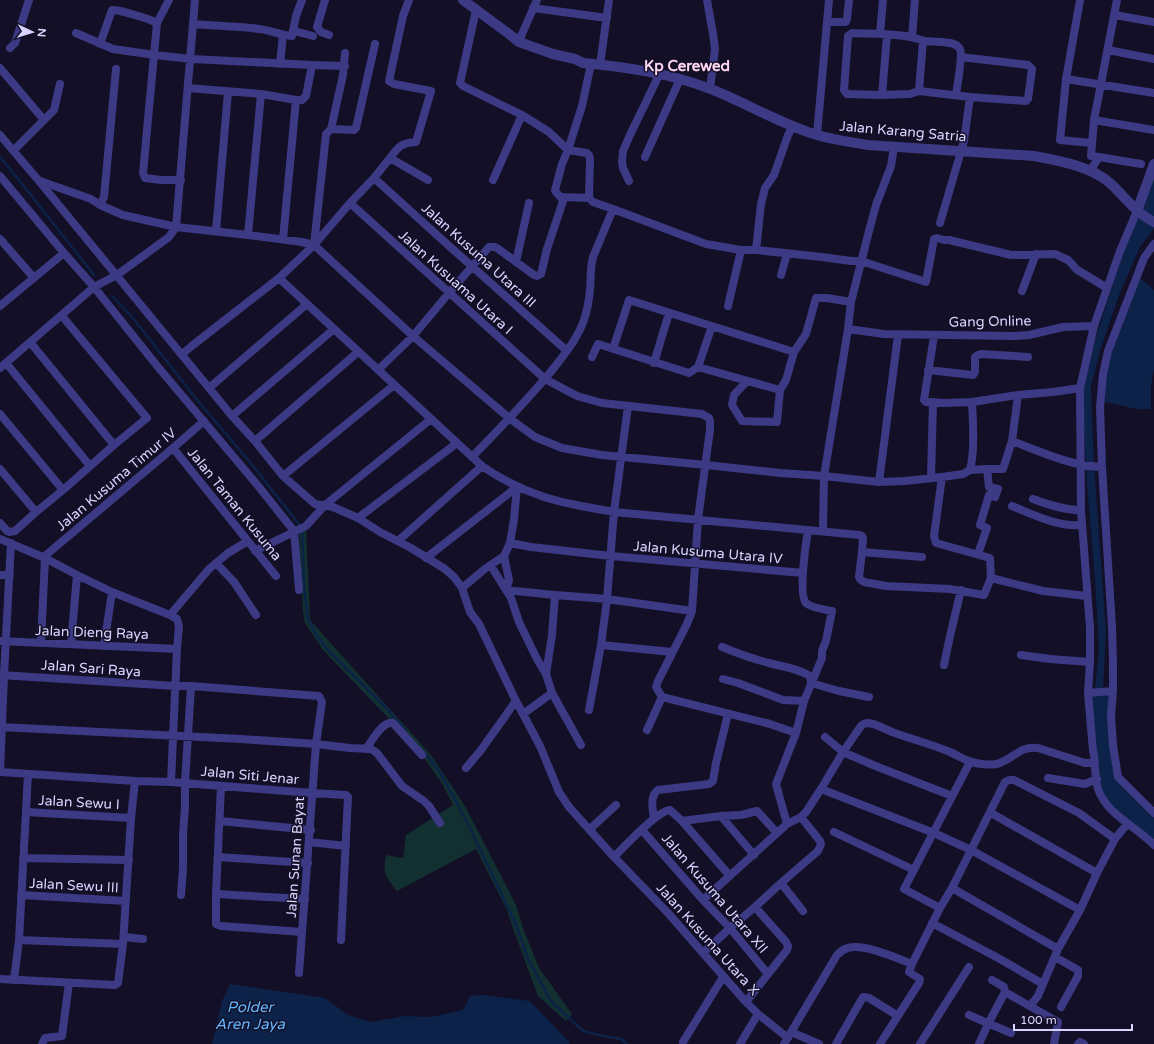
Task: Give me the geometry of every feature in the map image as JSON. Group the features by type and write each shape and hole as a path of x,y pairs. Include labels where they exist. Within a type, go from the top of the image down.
{"street":[{"path":"10,48 15,43 29,0"},
{"path":"169,0 157,23 143,172 145,178 180,180"},
{"path":"90,466 3,366 94,287 117,275 169,236 176,227 195,0"},
{"path":"193,24 258,28 292,36 296,16 302,0"},
{"path":"325,0 317,27 318,30 329,35"},
{"path":"182,354 280,278 314,245 350,203 374,178 398,147 406,143 416,142 431,91 394,84 388,81 403,16 409,0"},
{"name":"Jalan Karang Satria","path":"463,0 519,42 583,63 660,74 710,89 793,126 817,135 845,142 894,147 1034,156 1065,163 1090,171 1109,182 1137,211 1154,222"},
{"path":"519,42 537,0"},
{"path":"609,0 607,18 596,64 562,164 555,190 556,194 561,197 589,198 593,202 706,244 741,250 756,250 822,257 850,262 861,261 926,282 934,239 936,238 1011,255 1055,254 1063,257 1076,269 1107,288"},
{"path":"707,0 714,34 715,49 710,89"},
{"path":"817,135 829,0"},
{"path":"827,22 846,22 849,0"},
{"path":"882,95 884,34 883,0"},
{"path":"912,37 915,0"},
{"path":"1080,0 1066,79 1060,140 1092,143"},
{"path":"1118,0 1100,84 1094,120 1091,156 1141,164"},
{"path":"533,8 607,18"},
{"path":"100,44 112,10 119,10 146,17 157,23"},
{"path":"476,10 460,83 463,86 522,114 549,132 568,150 587,153 589,155 589,198"},
{"path":"1115,15 1154,22"},
{"path":"294,31 313,36"},
{"path":"76,33 113,49 191,59 345,66"},
{"path":"956,95 961,57 961,50 957,45 951,43 923,41 912,37 884,34 852,33 848,36 844,90 847,94 910,94 919,91 970,97 1026,101 1028,97 1032,69 1028,65 961,57"},
{"path":"280,64 283,35"},
{"path":"919,91 923,41"},
{"path":"331,129 354,130 356,128 375,44"},
{"path":"1108,50 1154,59"},
{"path":"314,245 325,137 331,129 345,66 345,53"},
{"path":"188,88 261,94 302,100 306,96 312,65"},
{"path":"0,68 44,120"},
{"path":"100,205 104,198 116,69"},
{"path":"629,181 622,168 624,151 630,135 660,74"},
{"path":"1066,79 1154,93"},
{"path":"645,157 680,80"},
{"path":"14,150 54,110 60,84"},
{"path":"216,231 228,92"},
{"path":"248,235 261,94"},
{"path":"940,223 964,141 970,97"},
{"path":"283,239 296,100"},
{"path":"493,180 522,114"},
{"path":"1094,120 1154,130"},
{"path":"756,250 761,204 766,188 774,175 788,135 793,126"},
{"path":"0,135 283,476 315,504 337,508 358,518 445,569 454,577 462,588 486,568 504,556 510,543 517,487"},
{"path":"823,532 824,476 851,302 876,205 891,166 894,147"},
{"path":"1090,171 1099,157"},
{"path":"390,158 428,180"},
{"path":"1153,173 1120,251 1094,326 1080,388 1080,510 1090,628 1088,692 1098,788 1110,809 1154,845"},
{"path":"0,176 259,487 300,529 299,590"},
{"name":"Jalan Kusuma Utara III","path":"374,178 567,351"},
{"path":"39,181 91,199 100,205 123,215 176,227 283,239 314,245 413,336 509,418 535,437 562,448 602,455 879,482 942,477 963,474 970,470 1003,469 1012,441 1018,395"},
{"path":"378,370 413,336 489,247 492,246 497,248 534,275 537,276 541,274 548,244 563,201 561,197"},
{"name":"Jalan Kusuama Utara I","path":"350,203 545,379 577,396 602,402 702,414 709,418 710,430 706,465"},
{"path":"516,262 529,203"},
{"path":"472,457 545,379 577,336 584,320 590,292 591,263 613,209"},
{"path":"0,239 34,278"},
{"path":"1154,244 1144,258 1108,351 1103,374 1100,407 1099,467 1112,627 1113,691 1111,716 1113,745 1118,777 1154,813"},
{"path":"728,306 741,250"},
{"path":"1,301 34,278 64,253"},
{"path":"781,275 787,254"},
{"path":"1022,291 1036,254"},
{"path":"280,278 482,466 496,476 537,496 555,501 614,512 862,536 859,577 864,582 886,586 961,590 984,595 991,578 990,558 936,542 935,539 942,477"},
{"path":"747,381 734,395 732,405 742,421 777,422 780,390 786,380 794,352 806,334 816,298 828,298 851,302"},
{"path":"613,350 629,300 794,352"},
{"path":"209,388 307,304"},
{"path":"654,363 669,313"},
{"path":"0,523 7,531 15,531 147,418 62,316"},
{"path":"592,356 598,344 689,373 698,367 712,326"},
{"name":"Gang Online","path":"848,329 898,335 1014,336 1039,333 1063,327 1094,326"},
{"path":"232,416 334,329"},
{"path":"879,482 898,335"},
{"path":"934,336 924,400 926,402 972,402 1080,388"},
{"path":"30,342 114,445"},
{"path":"255,441 358,352"},
{"path":"928,370 973,374 975,357 981,354 1028,357"},
{"path":"698,367 780,390"},
{"path":"283,476 394,385"},
{"path":"931,478 933,402"},
{"path":"970,470 973,433 972,402"},
{"path":"589,710 601,645 607,599 614,512 628,406"},
{"path":"0,414 63,490"},
{"path":"255,551 300,529 325,505 431,419"},
{"name":"Jalan Kusuma Timur IV","path":"45,558 46,555 204,420"},
{"path":"1012,441 1065,461 1080,465 1099,467"},
{"path":"358,518 457,443"},
{"name":"Jalan Taman Kusuma","path":"173,448 276,576"},
{"path":"706,465 698,519 692,611 656,687 662,697 770,724 796,733"},
{"path":"398,541 482,466"},
{"path":"0,469 36,512"},
{"path":"978,554 987,528 980,525 989,495 995,497 998,489 989,487 987,469"},
{"path":"426,558 517,487"},
{"path":"1033,499 1058,508 1080,510"},
{"path":"1012,506 1053,522 1081,525"},
{"path":"787,824 776,784 796,733 804,701 822,658 822,652 826,641 832,611 809,605 805,603 803,598 803,573 808,530"},
{"path":"0,539 45,558 112,592 177,619 176,686 172,736 171,782"},
{"path":"170,615 209,569 228,553 248,541"},
{"path":"0,772 4,607 10,575 11,543"},
{"name":"Jalan Kusuma Utara IV","path":"510,543 531,547 610,556 803,573"},
{"path":"862,552 922,557"},
{"path":"504,556 509,580 506,590"},
{"path":"41,643 45,558"},
{"path":"216,563 234,582 256,615"},
{"path":"491,566 511,598 519,622 546,674 552,693 581,746"},
{"path":"0,574 10,575"},
{"path":"71,644 77,575"},
{"path":"991,578 1043,591 1087,596"},
{"name":"Jalan Kusuma Utara X","path":"462,588 470,612 479,624 516,701 540,746 559,792 569,807 614,857 668,913 723,977 758,1014 740,1044"},
{"path":"506,590 607,599 692,611"},
{"path":"944,665 961,590"},
{"path":"104,646 112,592"},
{"path":"546,674 552,635 554,595"},
{"name":"Jalan Dieng Raya","path":"3,642 177,649"},
{"path":"601,645 672,652"},
{"path":"722,647 763,661 801,670 810,676 811,683"},
{"path":"1021,654 1050,659 1090,662"},
{"name":"Jalan Sari Raya","path":"2,675 191,686"},
{"path":"723,679 747,686 782,700 804,701"},
{"path":"811,683 839,691 870,697"},
{"path":"181,895 185,783 191,686"},
{"name":"Jalan Sunan Bayat","path":"191,686 319,696 322,702 316,744 312,793 300,973"},
{"path":"1088,692 1113,691"},
{"path":"523,714 552,693"},
{"path":"647,730 662,697"},
{"path":"466,768 481,750 516,701"},
{"path":"654,819 652,797 658,790 709,784 713,781 728,714"},
{"path":"366,749 383,726 389,722 393,723 422,755"},
{"path":"702,900 787,824 801,817 806,812 822,789 843,752 863,724 871,723 892,732 952,752 970,762 995,765 1030,747 1038,748 1085,763 1095,763"},
{"path":"1,727 241,739 371,749 377,753 402,786 429,806 440,823"},
{"path":"825,737 843,752 952,796"},
{"path":"940,908 904,889 970,762"},
{"name":"Jalan Siti Jenar","path":"0,772 345,794 348,796 346,846"},
{"path":"14,980 19,940 28,774"},
{"path":"1048,778 1085,784 1097,780"},
{"path":"880,1044 920,979 909,972 912,964 932,923 991,813 1005,782 1014,780 1079,813 1115,839"},
{"path":"0,979 117,984 124,941 131,818 135,781"},
{"path":"221,786 216,924 221,926 302,932"},
{"path":"822,789 934,833 971,850 1080,910"},
{"path":"590,829 616,805"},
{"path":"614,857 654,819 665,811 670,810 682,821 730,876"},
{"path":"682,821 741,815 757,811 777,833"},
{"name":"Jalan Sewu I","path":"26,812 131,818"},
{"path":"991,813 1097,873"},
{"path":"721,816 754,855"},
{"path":"703,953 818,851 820,848 820,841 801,817"},
{"path":"220,821 310,830"},
{"path":"1030,1006 1038,996 1057,953 1115,839 1127,824"},
{"name":"Jalan Kusuma Utara XII","path":"642,830 702,900 730,928 768,974"},
{"path":"834,832 914,870"},
{"path":"309,842 346,846 341,940"},
{"path":"218,857 308,863"},
{"path":"23,858 129,860"},
{"path":"781,883 803,911"},
{"path":"952,888 1057,953 1078,970 1078,976 1061,1007"},
{"path":"216,894 305,899"},
{"name":"Jalan Sewu III","path":"21,896 126,901"},
{"path":"746,1002 787,950 788,946 755,907"},
{"path":"932,923 1000,959 1043,984"},
{"path":"19,940 124,941 142,939"},
{"path":"787,1038 837,955 843,950 857,946 890,955 912,964"},
{"path":"920,1044 969,967"},
{"path":"683,1042 723,977"},
{"path":"992,980 1004,988 1005,992 1058,1022 1054,1044"},
{"path":"42,1044 45,1038 62,1035 68,982"},
{"path":"979,1044 1005,992"},
{"path":"836,1044 863,998 869,998 898,1016"},
{"path":"758,1014 787,1038 819,1044"},
{"path":"969,1015 988,1024 1011,1032"},
{"path":"1078,1044 1080,1042 1084,1044"}],"green space":[{"path":"306,526 310,620 431,755 465,806 516,905 523,928 539,968 572,1014 566,1021 538,996 507,910 476,849 397,891 388,878 384,866 386,855 403,858 406,835 453,805 443,785 422,755 323,650 305,623 303,612 299,530"}],"water":[{"path":"1154,164 1154,229 1140,247 1119,295 1099,354 1091,387 1094,466 1106,630 1103,689 1095,689 1099,649 1087,484 1083,386 1093,347 1122,255"},
{"path":"1137,275 1154,290 1154,368 1151,387 1151,409 1136,409 1102,401 1103,374"},
{"path":"1113,691 1118,777 1154,813 1154,845 1102,796 1088,693"},
{"name":"Polder Aren Jaya","path":"230,984 325,998 348,1015 371,1022 405,1016 431,1017 463,1010 470,996 483,995 530,1001 570,1043 212,1044 222,1001"}],"waterway":[{"path":"0,157 94,275"},
{"path":"112,296 133,318 197,400 249,461 302,528 304,589 308,619 325,647 389,711 406,731"},
{"path":"425,753 441,774 468,824 515,922 528,959 551,1001 583,1031 621,1039 627,1044"}],"district":[{"name":"Kp Cerewed","path":"687,66"}]}
